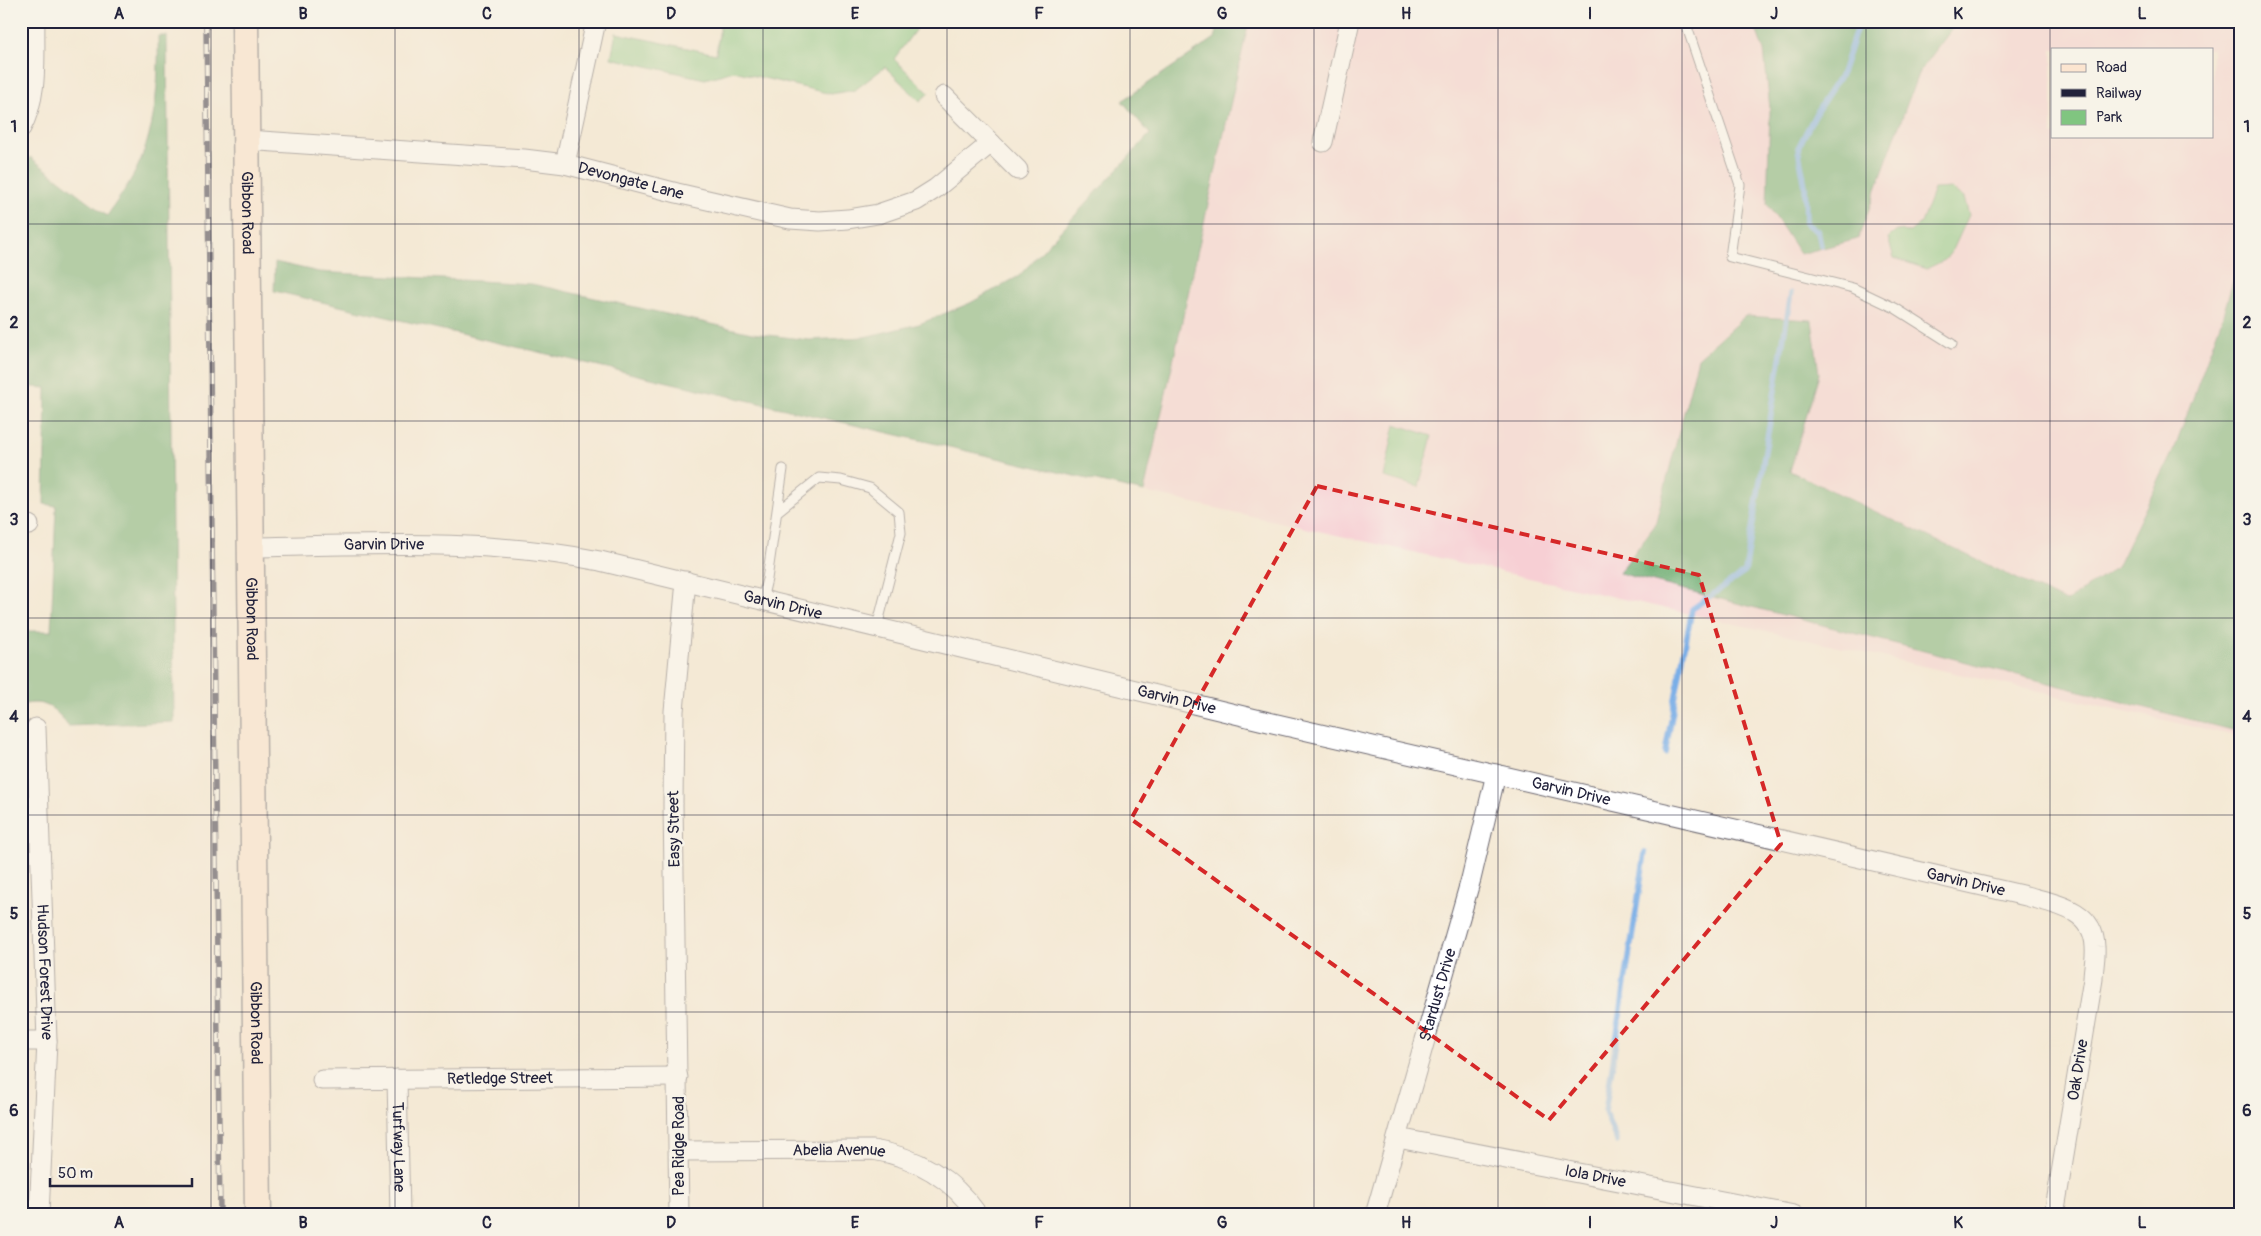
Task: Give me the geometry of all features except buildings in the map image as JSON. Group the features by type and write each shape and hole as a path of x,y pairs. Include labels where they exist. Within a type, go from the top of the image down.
{"main road":[{"name":"Gibbon Road","path":"245,21 258,1215"}],"street":[{"path":"21,128 30,112 34,88 35,21"},
{"path":"565,164 596,21"},
{"path":"1323,142 1350,21"},
{"path":"944,96 1018,170"},
{"name":"Devongate Lane","path":"246,140 524,159 565,164 676,193 790,219 839,220 878,214 916,201 935,189 991,143"},
{"name":"Garvin Drive","path":"250,547 442,544 506,546 600,561 1260,720 2026,896 2068,907 2080,915 2089,926"},
{"name":"Easy Street","path":"678,1077 673,804 674,711 686,582"},
{"name":"Hudson Forest Drive","path":"36,728 47,1041 39,1215"},
{"name":"Stardust Drive","path":"1375,1215 1470,879 1496,774"},
{"name":"Oak Drive","path":"2054,1215 2093,979 2095,947 2089,926"},
{"path":"21,1041 47,1041"},
{"name":"Retledge Street","path":"322,1080 678,1077"},
{"name":"Pea Ridge Road","path":"678,1077 679,1215"},
{"name":"Turfway Lane","path":"397,1079 400,1215"},
{"name":"Iola Drive","path":"1398,1138 1794,1215"},
{"name":"Abelia Avenue","path":"679,1151 873,1150 889,1153 905,1157 934,1171 960,1192 978,1215"}],"lane":[{"path":"1681,21 1687,27 1740,185 1730,258 1853,288 1895,308 1952,344"},
{"path":"762,600 778,511 783,469"},
{"path":"778,511 818,478 842,480 870,488 899,512 902,533 877,627"}],"highlighted area":[{"path":"1317,486 1699,575 1781,844 1549,1120 1131,819"}],"shaded area":[{"path":"1249,21 2240,21 2240,737 1144,492"}],"green space":[{"path":"721,21 922,21 894,59 929,93 920,101 885,67 855,90 831,94 734,71 705,79 611,58 616,33 716,54"},
{"path":"1219,21 1249,21 1144,492 274,291 275,262 319,272 532,284 752,333 809,340 864,337 919,324 970,303 1019,276 1150,134 1122,101 1215,38"},
{"path":"1753,21 1958,21 1918,74 1858,239 1800,254 1767,204 1770,109 1764,51"},
{"path":"158,36 167,36 174,722 68,726 59,714 49,706 37,703 21,705 21,631 51,631 56,506 44,504 46,388 21,386 21,166 30,157 107,216 134,174 152,124 157,89"},
{"path":"1951,188 1964,198 1969,215 1954,248 1945,260 1926,269 1894,258 1888,238 1897,231 1910,232 1921,223 1934,189"},
{"path":"2240,258 2240,732 1619,573 1655,525 1698,358 1745,316 1812,320 1819,374 1790,471 2066,602 2117,567 2176,445 2222,318"},
{"path":"1395,424 1432,436 1419,487 1384,477"}],"waterway":[{"path":"1821,246 1818,231 1806,224 1805,186 1798,148 1817,111 1842,73 1859,21"},
{"path":"1665,753 1692,609 1745,572 1791,293"},
{"path":"1617,1142 1605,1112 1645,853"}],"railway":[{"path":"206,21 220,1215"}]}
